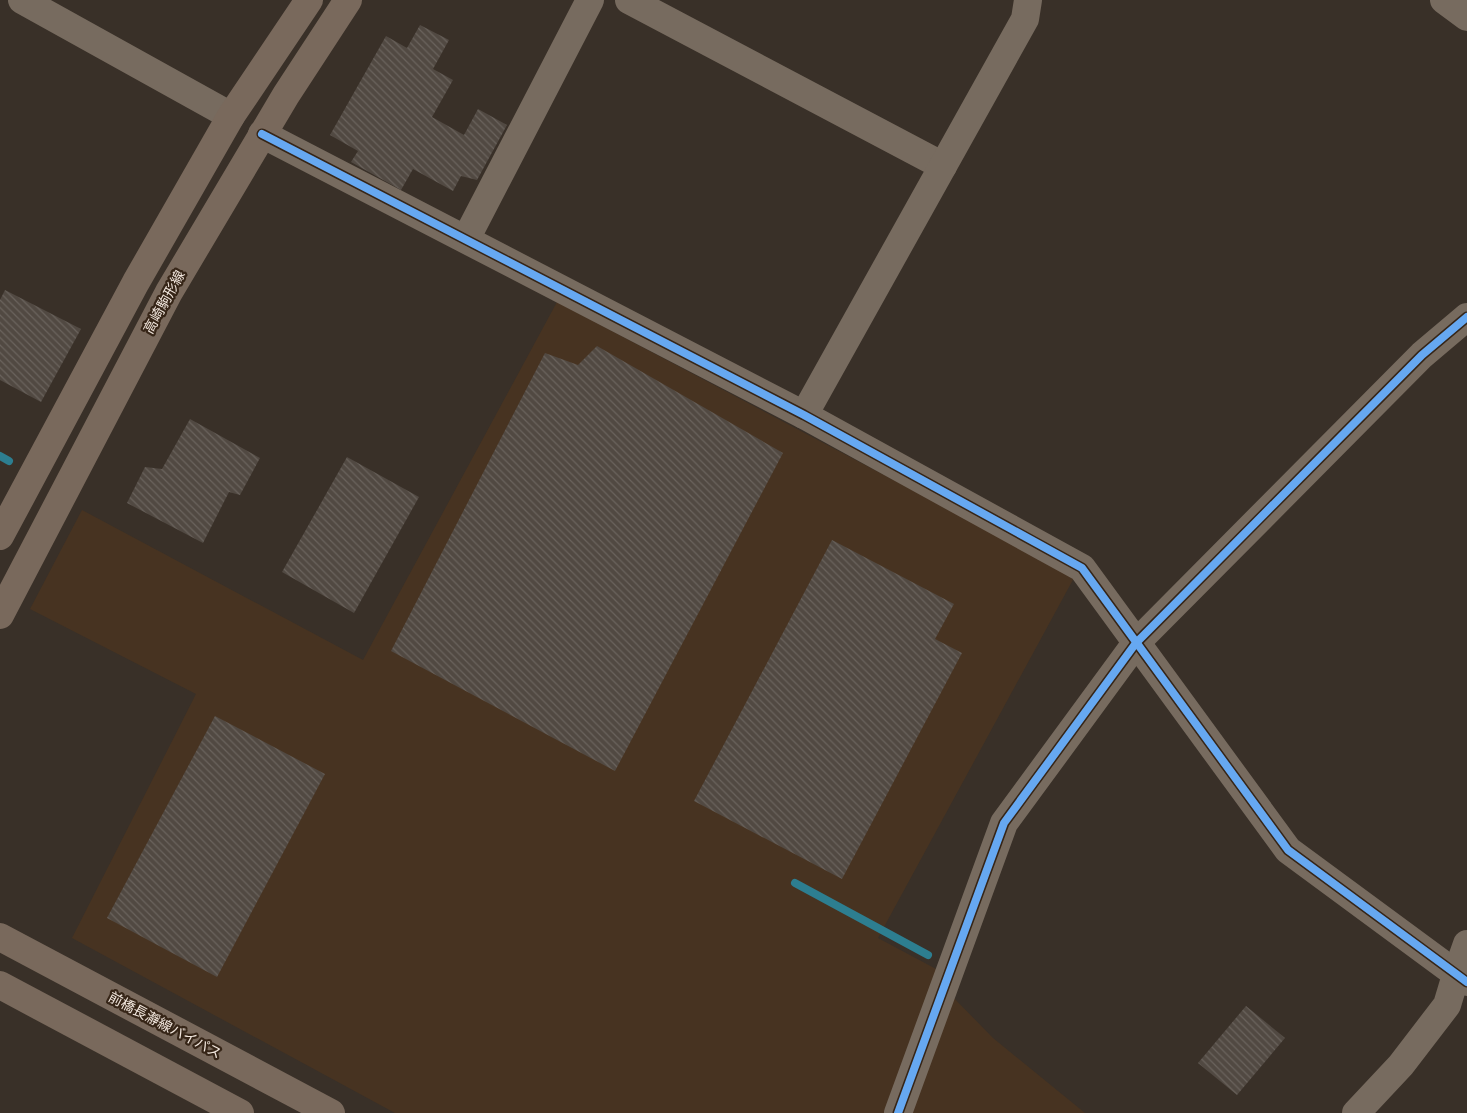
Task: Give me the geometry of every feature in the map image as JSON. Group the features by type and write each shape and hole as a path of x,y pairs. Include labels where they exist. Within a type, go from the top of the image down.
{"main road":[{"path":"0,536 136,282 231,116 309,0"},
{"name":"高崎駒形線","path":"0,615 168,292 286,95 348,0"},
{"name":"前橋長瀞線バイパス","path":"0,937 331,1113"},
{"path":"0,985 240,1113"}],"street":[{"path":"22,0 231,116"},
{"path":"466,239 590,0"},
{"path":"629,0 943,166"},
{"path":"804,415 1024,20 1028,0"},
{"path":"1444,0 1467,17"},
{"path":"262,134 804,415 1082,568 1288,850 1461,978"},
{"path":"898,1113 1004,823 1136,643 1422,355 1467,317"},
{"path":"1356,1113 1401,1065 1447,1005 1461,978 1467,944"}],"shaded area":[{"path":"557,302 1075,576 878,938 938,970 884,1113 395,1113 72,938 196,694 30,609 82,510 363,660"},
{"path":"949,993 993,1038 1085,1113 907,1113"}],"building":[{"path":"420,25 449,40 433,69 453,80 432,117 464,135 478,109 507,125 477,180 461,176 453,191 413,169 401,190 351,162 358,151 330,135 386,36 407,48"},
{"path":"5,290 81,329 41,402 0,380 0,300"},
{"path":"597,346 783,453 615,771 391,651 545,353 578,365"},
{"path":"190,419 260,458 240,495 229,492 203,543 127,503 145,467 162,469"},
{"path":"347,457 419,497 354,613 282,572"},
{"path":"832,540 954,604 935,639 962,653 842,879 694,801"},
{"path":"215,716 325,774 217,977 107,918"},
{"path":"1246,1006 1285,1038 1237,1095 1198,1063"}],"waterway":[{"path":"0,456 9,461"},
{"path":"795,883 928,955"}],"cycle path":[{"path":"262,134 804,415 1082,568 1288,850 1467,982"},
{"path":"898,1113 1004,823 1136,643 1422,355 1467,317"}]}
